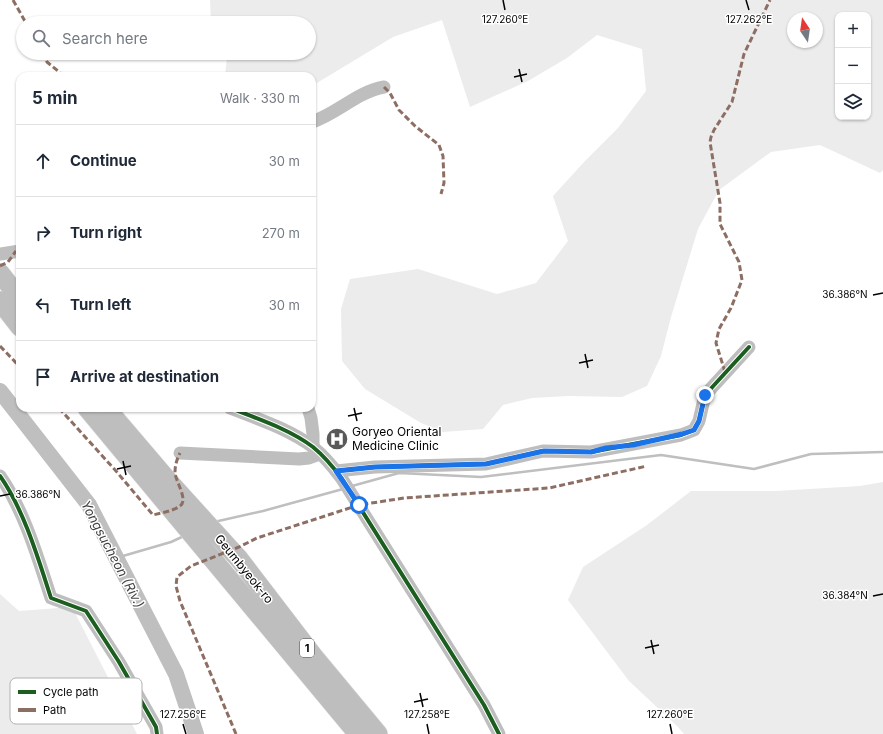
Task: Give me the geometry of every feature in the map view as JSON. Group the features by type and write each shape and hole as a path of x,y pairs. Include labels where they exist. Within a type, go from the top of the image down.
{"highway":[{"path":"0,273 16,294"},
{"path":"0,301 16,322"},
{"name":"Geumbyeok-ro","path":"91,412 162,486 238,559 314,657 378,734"},
{"name":"Geumbyeok-ro","path":"109,412 216,563 358,734"}],"street":[{"path":"316,121 322,119 361,94 373,89 384,87"},
{"path":"0,254 16,252"},
{"path":"339,475 375,467 486,464 544,451 591,452 682,434 694,430 699,421 705,395 749,347"},
{"path":"240,412 281,429 316,450 339,475 484,706 499,734"},
{"path":"180,454 299,459 309,458 316,450 309,412"},
{"path":"0,476 7,486 29,534 52,598 86,611 128,678"},
{"path":"142,702 156,727 157,734"}],"shaded area":[{"path":"210,0 883,0 883,170 880,173 820,145 771,152 719,190 698,229 671,317 661,356 647,386 622,397 568,396 532,398 503,405 483,429 443,432 421,423 365,389 342,361 341,309 350,279 418,269 497,294 536,283 568,241 553,196 618,128 646,91 642,49 597,35 567,58 528,81 470,107 442,20 393,37 316,84 316,72 225,72 227,60 316,60 316,16 211,16"},
{"path":"883,482 883,734 684,734 629,681 568,600 583,567 647,525 691,491 776,491 860,486"},
{"path":"0,594 19,611 72,607 108,678 10,678 10,724 132,724 137,734 0,734"}],"waterway":[{"name":"Yongsucheon (Riv.)","path":"0,391 16,411"},
{"name":"Yongsucheon (Riv.)","path":"16,412 89,505 176,674 196,734"},
{"path":"352,486 399,473 481,477 661,455 754,469 811,454 883,452"},
{"path":"214,522 263,511 343,489"},
{"path":"116,558 171,542 184,536"}],"marked path":[{"path":"13,0 22,16"},
{"path":"725,372 716,343 719,329 731,308 742,280 739,262 720,224 720,203 710,142 714,130 732,102 744,54 770,0"},
{"path":"46,60 59,72"},
{"path":"384,87 390,93 399,110 415,126 439,145 443,156 444,183 441,194"},
{"path":"0,266 8,262 16,251"},
{"path":"0,346 16,363"},
{"path":"63,412 116,471 153,515 167,512 180,506 182,503 183,499 175,472 176,462 180,453"},
{"path":"236,734 180,601 176,586 177,577 191,566 239,547 257,538 359,505 404,498 549,488 647,466"}],"cycle path":[{"path":"336,471 375,467 486,464 543,451 591,452 681,435 694,430 699,421 705,395 749,347"},
{"path":"240,412 294,435 313,447 332,466 342,479 484,705 499,734"},
{"path":"0,476 9,489 23,519 51,598 86,611 128,678"},
{"path":"142,702 156,727 157,734"}],"place":[{"name":"Goryeo Oriental Medicine Clinic","path":"337,439"}],"route":[{"path":"359,505 336,471 375,467 486,464 544,451 591,452 606,448 633,445 694,430 699,421 705,395"}]}
